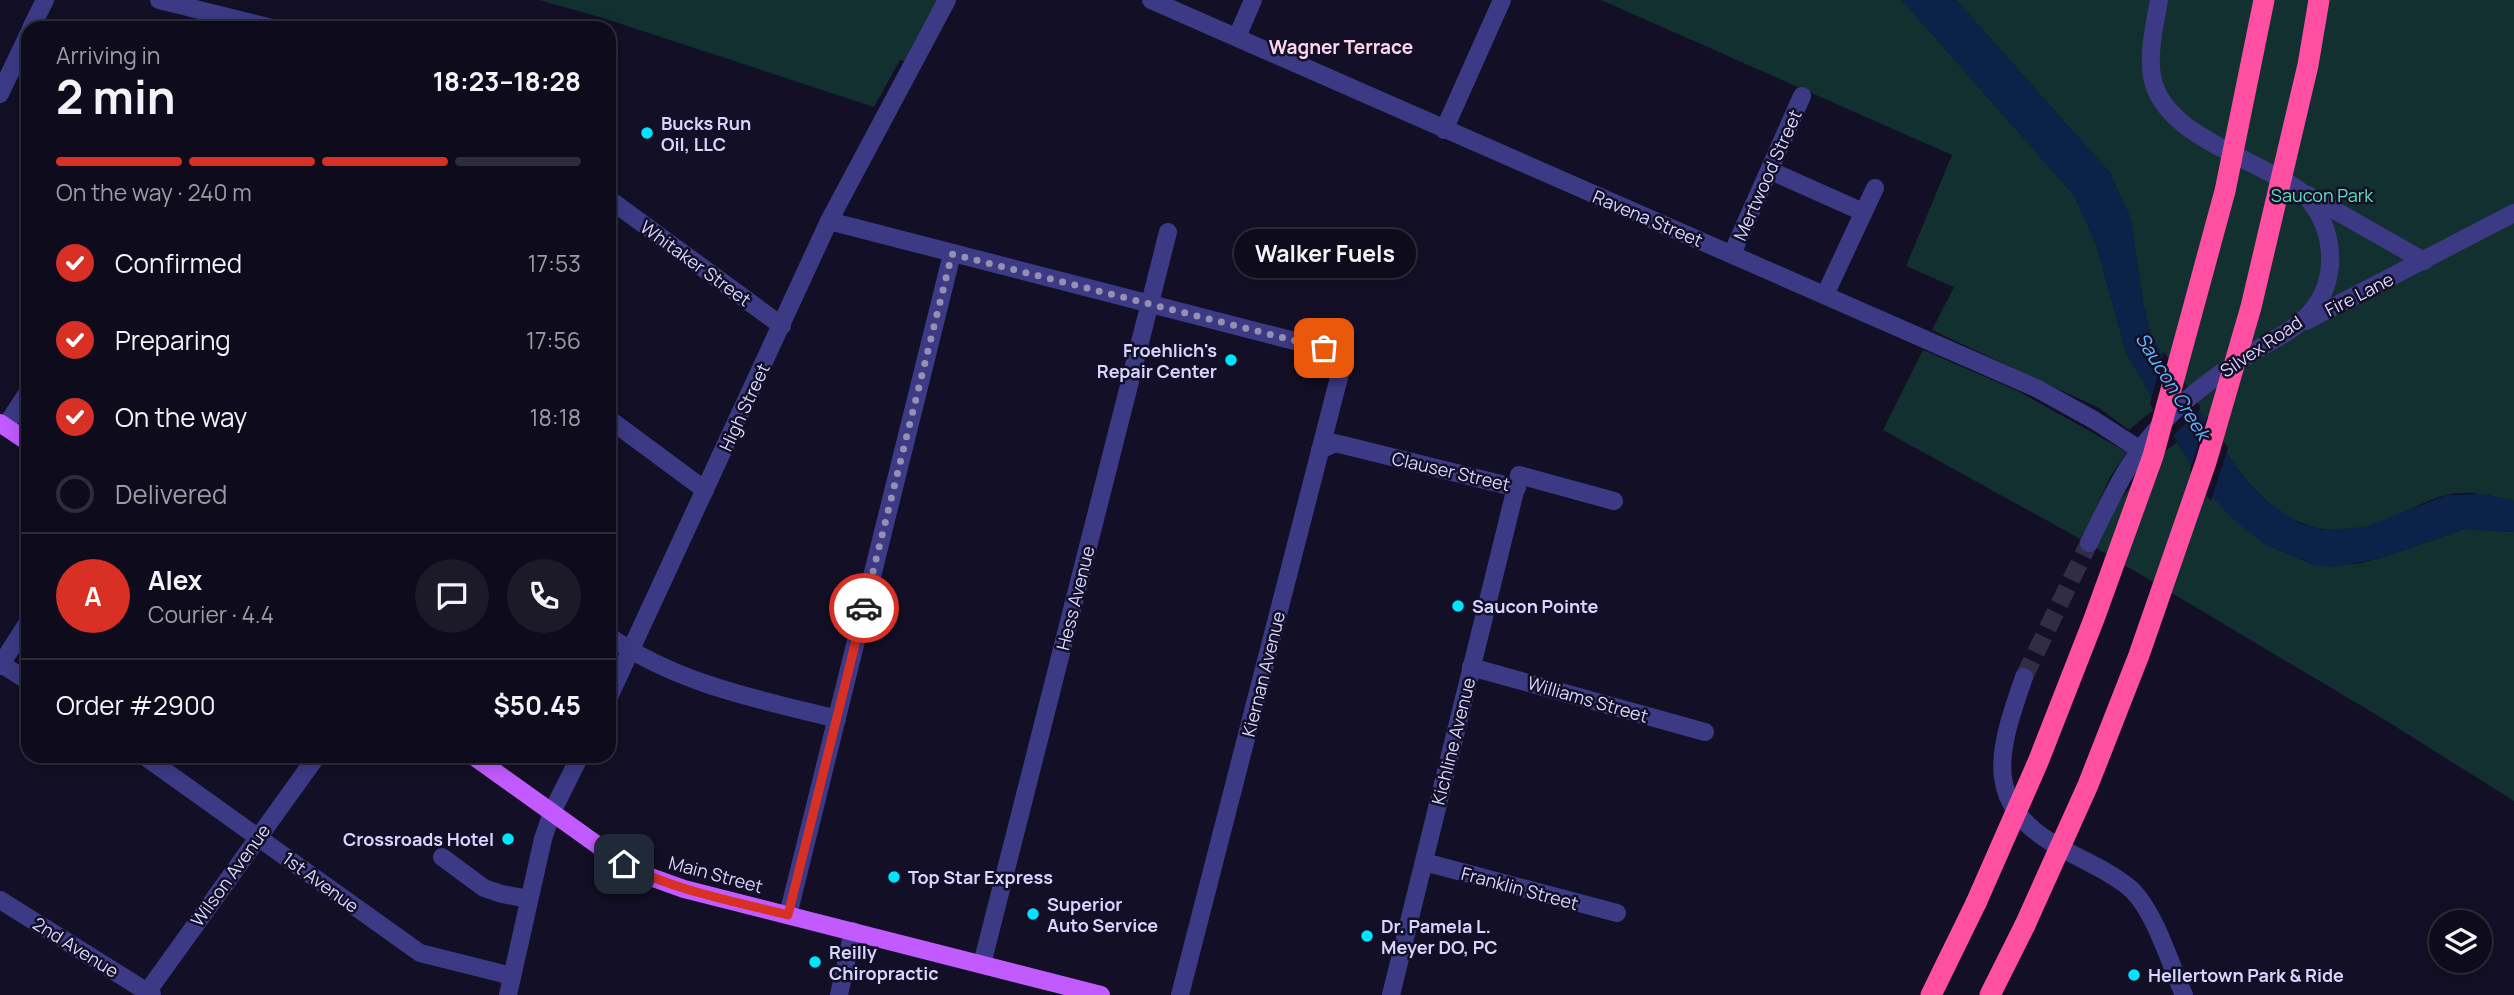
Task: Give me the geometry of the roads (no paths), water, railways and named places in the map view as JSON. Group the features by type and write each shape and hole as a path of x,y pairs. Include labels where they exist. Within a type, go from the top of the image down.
{"highway":[{"path":"1931,995 1976,903 2038,762 2094,620 2153,456 2225,191 2264,0"},
{"path":"1990,995 2025,925 2088,785 2129,681 2206,462 2251,307 2308,65 2319,0"}],"main road":[{"path":"3,425 21,437"},
{"name":"Main Street","path":"483,763 624,864 645,875 684,889 1101,995"}],"street":[{"path":"34,21 44,0"},
{"path":"159,0 212,21"},
{"name":"High Street","path":"616,682 828,221 947,0"},
{"name":"Ravena Street","path":"1151,0 2036,388 2139,449"},
{"path":"1237,37 1253,0"},
{"path":"1444,130 1502,0"},
{"name":"Silvex Road","path":"2139,449 2160,425 2200,388 2310,313 2328,275 2331,257 2328,235 2318,211 2298,189 2184,126 2165,107 2154,85 2151,67 2159,0"},
{"path":"0,94 21,50"},
{"name":"Mertwood Street","path":"1732,254 1802,96"},
{"path":"1771,171 1863,212"},
{"path":"1825,295 1875,188"},
{"name":"Fire Lane","path":"2298,189 2424,261"},
{"name":"Whitaker Street","path":"616,204 782,326"},
{"name":"Fire Lane","path":"2294,326 2514,213"},
{"path":"828,221 1149,303"},
{"name":"Hess Avenue","path":"982,964 1168,232"},
{"path":"788,915 952,254"},
{"name":"Kiernan Avenue","path":"1149,303 1345,354 1180,995"},
{"path":"3,425 21,401"},
{"path":"616,424 705,490"},
{"name":"Clauser Street","path":"1320,450 1335,443 1517,488 1519,475 1614,501"},
{"path":"2089,543 2114,489 2139,449"},
{"name":"Kichline Avenue","path":"1391,995 1517,488"},
{"path":"21,632 0,664 21,677"},
{"path":"616,641 631,651 704,685 838,719"},
{"name":"Williams Street","path":"1471,667 1705,732"},
{"path":"2024,677 2004,738 2001,761 2007,796 2012,807 2040,836 2134,892 2152,920 2184,995"},
{"name":"1st Avenue","path":"154,763 421,953 512,976"},
{"name":"Wilson Avenue","path":"148,994 312,763"},
{"path":"508,995 552,812 576,763"},
{"path":"442,857 484,888 529,900"},
{"name":"Franklin Street","path":"1424,862 1617,913"},
{"name":"2nd Avenue","path":"0,900 148,994"},
{"path":"839,995 853,931"}],"water":[{"name":"Saucon Creek","path":"1902,0 1956,0 2110,173 2131,220 2143,303 2151,336 2240,473 2265,500 2299,523 2323,530 2365,527 2447,495 2482,494 2514,501 2514,532 2464,529 2381,558 2335,567 2314,565 2263,543 2233,519 2204,488 2127,355 2096,244 2074,195"}],"tunnel":[{"path":"2024,677 2089,543"}],"place":[{"name":"Bucks Run Oil, LLC","path":"647,133"},
{"name":"Walker Fuels","path":"1324,348"},
{"name":"Froehlich's Repair Center","path":"1231,360"},
{"name":"Saucon Pointe","path":"1458,606"},
{"name":"Crossroads Hotel","path":"508,839"},
{"name":"Top Star Express","path":"894,877"},
{"name":"Superior Auto Service","path":"1033,914"},
{"name":"Dr. Pamela L. Meyer DO, PC","path":"1367,936"},
{"name":"Reilly Chiropractic","path":"815,962"},
{"name":"Hellertown Park & Ride","path":"2134,975"}],"district":[{"name":"Wagner Terrace","path":"1341,47"}],"park label":[{"name":"Saucon Park","path":"2322,195"}]}
